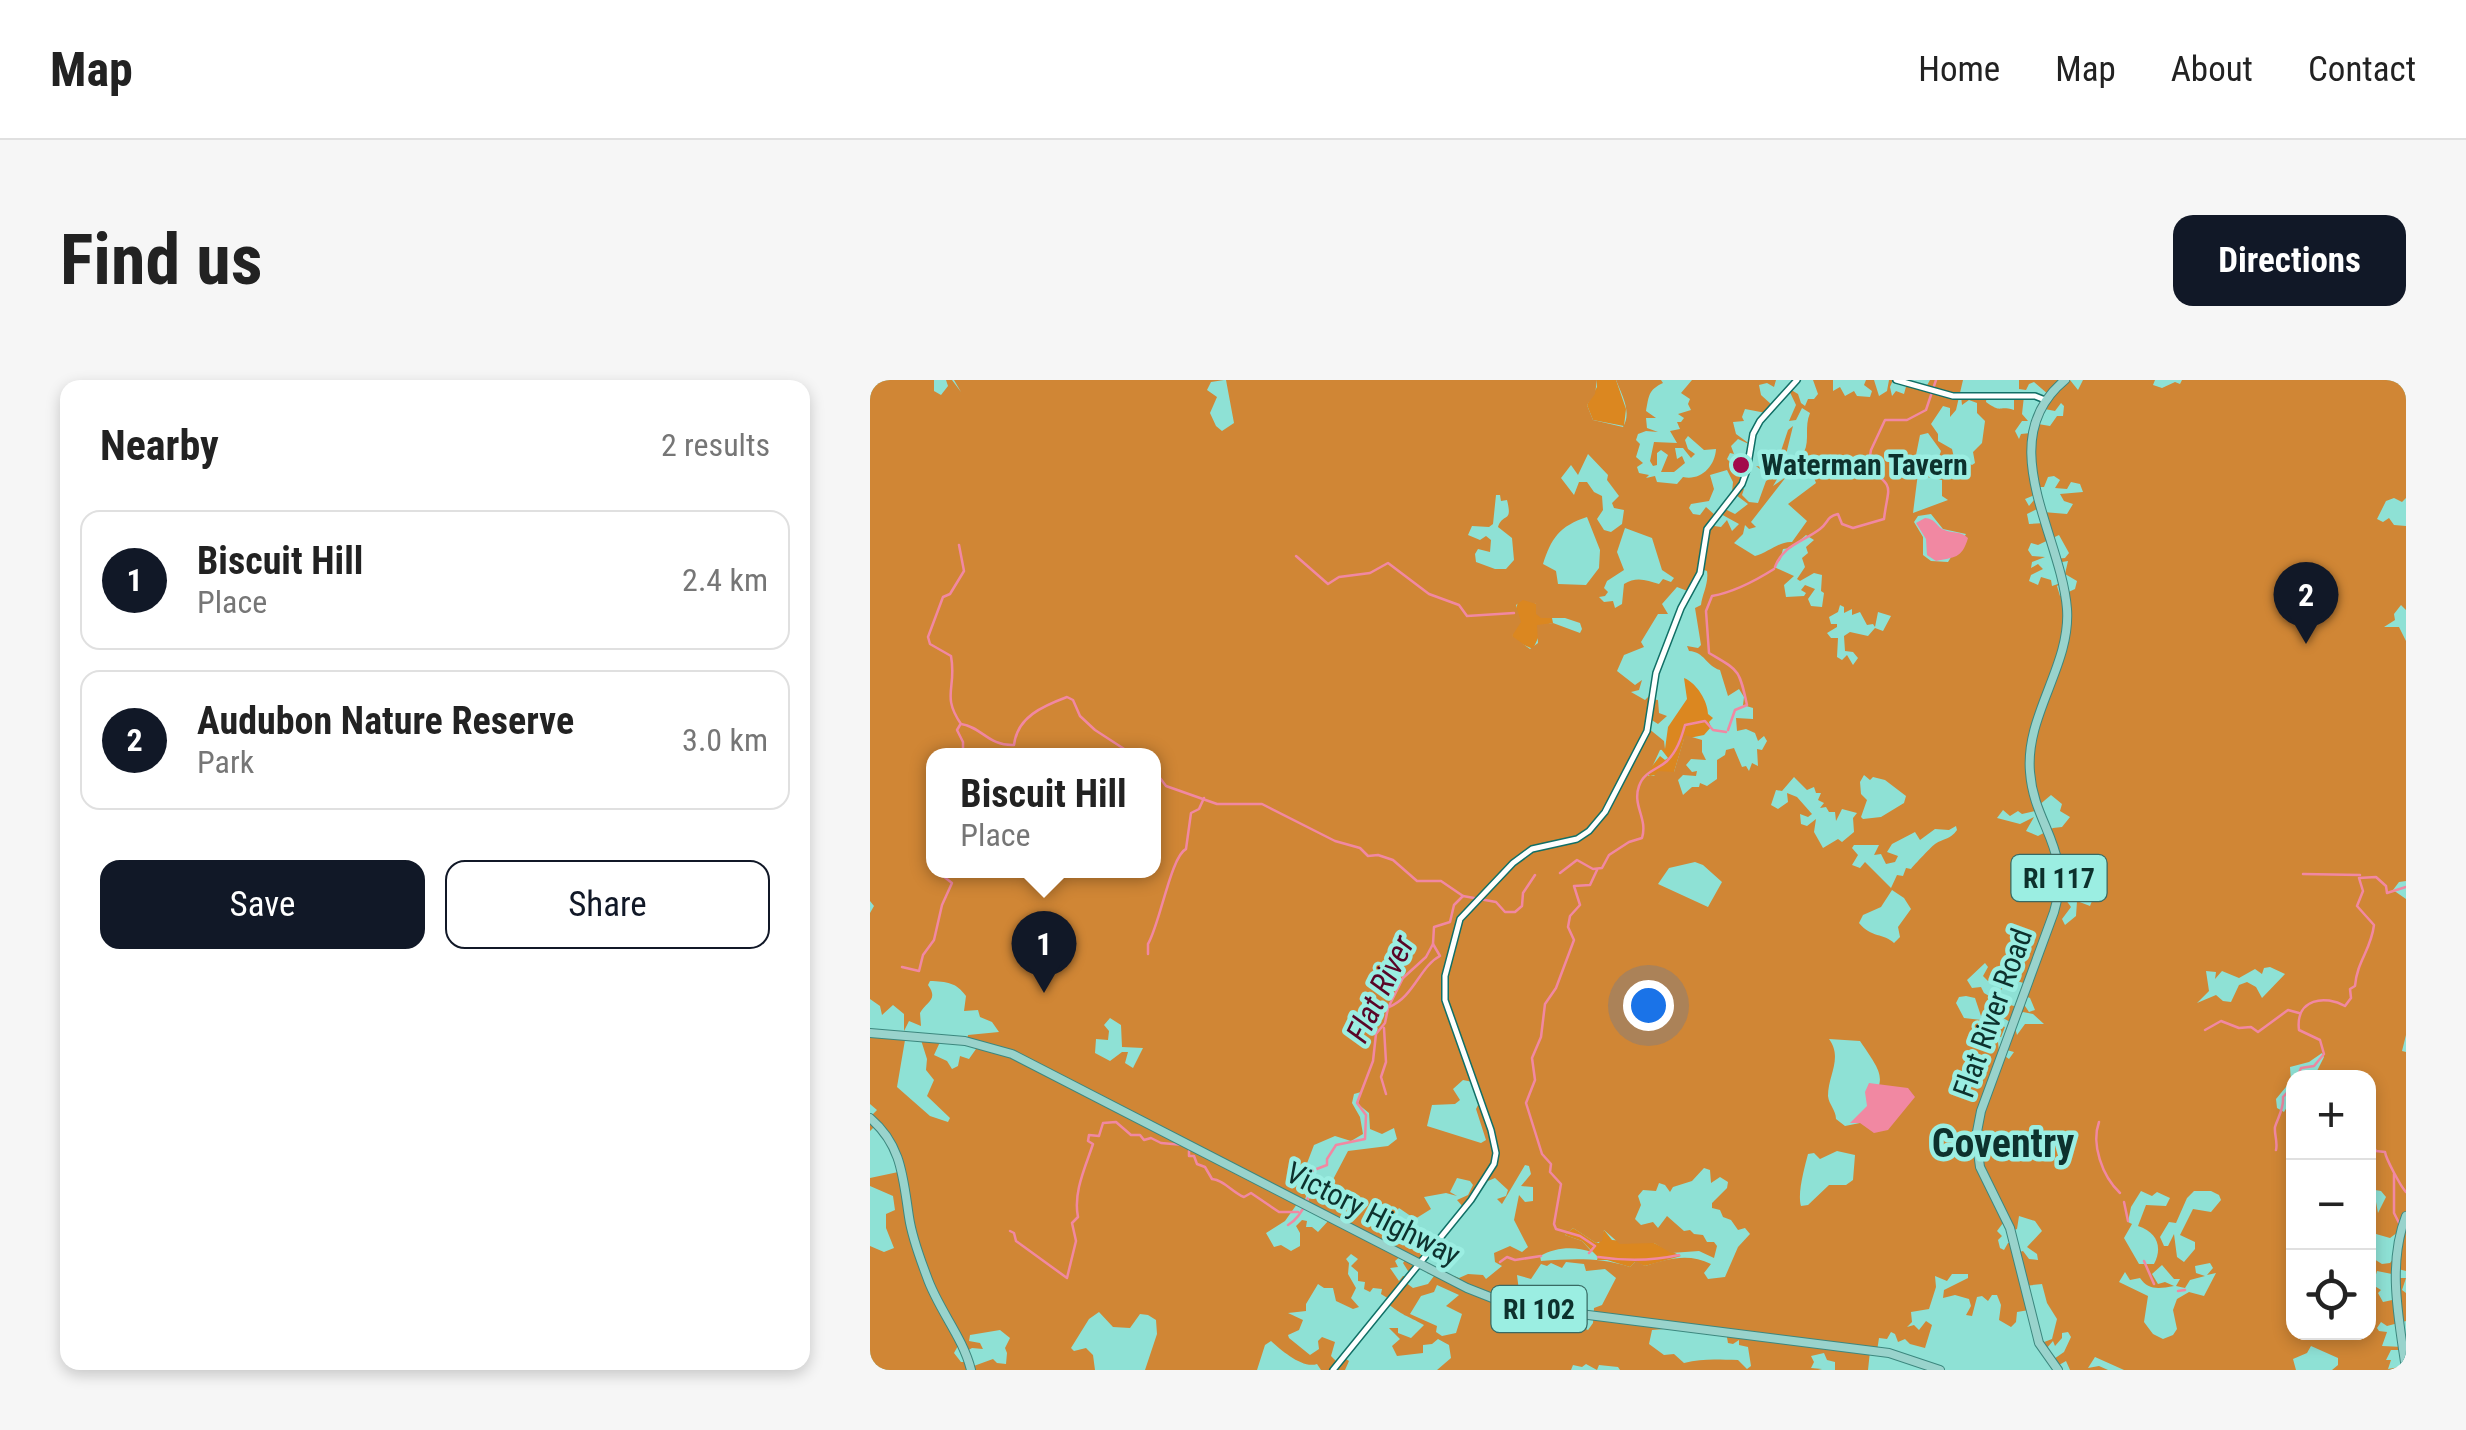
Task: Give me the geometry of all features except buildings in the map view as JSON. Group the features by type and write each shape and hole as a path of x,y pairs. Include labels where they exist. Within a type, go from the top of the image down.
{"main road":[{"name":"Flat River Road","path":"2058,1370 2036,1338 2010,1230 1984,1181 1976,1142 1982,1107 2054,912 2059,882 2056,846 2035,799 2029,767 2032,735 2066,621 2063,590 2030,461 2032,431 2046,400 2065,380"},
{"name":"Victory Highway","path":"870,1033 965,1040 1006,1052 1420,1264 1514,1305 1889,1353 1940,1370"},
{"path":"870,1118 896,1149 916,1247 931,1288 971,1370"},
{"path":"2406,1216 2396,1290 2406,1368"}],"street":[{"path":"1896,380 1952,396 2035,396 2046,400"},
{"path":"1333,1370 1477,1192 1495,1160 1490,1128 1446,1004 1445,976 1460,919 1510,865 1531,850 1579,838 1592,829 1607,808 1647,732 1655,676 1681,608 1700,573 1705,533 1745,477 1758,425 1792,382"}],"shaded area":[{"path":"870,380 934,380 934,391 941,395 948,386 946,380 952,380 961,392 954,380 1224,380 1211,382 1207,390 1217,397 1210,413 1222,431 1234,423 1226,380 1597,380 1595,394 1587,405 1593,420 1623,427 1626,409 1616,380 1661,380 1663,383 1650,394 1646,411 1656,418 1646,418 1647,428 1658,432 1638,434 1636,457 1643,463 1637,467 1639,473 1649,475 1646,478 1655,476 1657,482 1677,484 1683,477 1695,477 1706,471 1716,449 1704,450 1688,436 1688,449 1695,454 1691,458 1683,448 1675,448 1677,459 1682,456 1685,463 1674,472 1661,472 1668,455 1661,450 1657,453 1657,465 1650,461 1654,442 1677,443 1670,431 1680,429 1677,422 1684,418 1678,414 1691,410 1690,399 1681,393 1692,380 1776,380 1774,387 1767,383 1759,385 1761,395 1772,405 1766,413 1745,409 1744,421 1733,422 1736,434 1751,445 1738,439 1731,446 1734,454 1730,453 1727,459 1734,473 1744,479 1742,495 1749,502 1758,503 1766,481 1771,478 1756,466 1776,466 1788,430 1793,426 1782,471 1773,486 1786,477 1751,522 1756,527 1749,529 1745,525 1734,543 1755,556 1792,542 1807,521 1788,504 1816,483 1804,452 1810,413 1802,408 1796,420 1789,421 1796,405 1788,388 1798,394 1805,406 1808,399 1818,394 1813,380 1833,380 1833,391 1840,387 1845,396 1854,391 1857,396 1870,397 1872,391 1864,385 1866,380 1874,380 1879,396 1887,391 1889,380 1893,380 1892,396 1896,391 1904,394 1907,383 1925,389 1930,380 1963,380 1956,410 1950,417 1950,408 1943,406 1931,424 1938,441 1952,449 1956,466 1963,460 1975,463 1973,452 1982,443 1985,421 1977,413 1977,403 1969,400 1962,405 1961,396 1987,394 1986,402 1991,406 2014,410 2014,396 2024,396 2022,414 2028,421 2022,421 2015,431 2019,439 2038,424 2050,426 2057,416 2063,416 2061,403 2055,411 2045,409 2049,395 2034,382 2026,390 2019,389 2019,380 2070,380 2078,390 2083,380 2155,380 2153,385 2162,388 2182,380 2406,380 2406,498 2402,502 2394,498 2386,501 2377,519 2383,522 2389,518 2394,525 2406,526 2406,610 2401,605 2394,614 2395,620 2384,627 2399,627 2406,641 2406,881 2399,882 2393,890 2406,899 2406,1035 2402,1051 2406,1052 2406,1271 2398,1269 2397,1275 2377,1271 2376,1274 2376,1260 2390,1263 2394,1258 2398,1232 2390,1238 2376,1234 2376,1202 2378,1213 2386,1197 2376,1190 2376,1070 2318,1070 2322,1053 2286,1070 2286,1087 2276,1099 2277,1108 2284,1112 2286,1109 2286,1340 2376,1340 2376,1287 2381,1290 2378,1293 2383,1302 2397,1299 2397,1278 2406,1278 2402,1290 2406,1293 2406,1321 2387,1326 2381,1322 2377,1328 2387,1332 2382,1346 2403,1347 2391,1350 2386,1360 2391,1360 2388,1369 2405,1366 2406,1370 2332,1370 2338,1365 2338,1358 2311,1346 2307,1353 2293,1359 2296,1370 2124,1370 2095,1357 2088,1368 2099,1366 2108,1370 2070,1370 2066,1361 2059,1365 2051,1361 2064,1352 2071,1337 2068,1332 2062,1333 2055,1346 2053,1341 2046,1349 2039,1344 2052,1339 2057,1319 2042,1284 2024,1286 2029,1310 2017,1312 2011,1327 1999,1320 2001,1305 1997,1295 1988,1301 1977,1297 1972,1316 1966,1315 1971,1306 1969,1299 1955,1295 1943,1298 1944,1290 1968,1278 1968,1274 1952,1274 1947,1281 1935,1276 1929,1309 1911,1312 1912,1322 1907,1327 1914,1325 1919,1330 1926,1321 1932,1325 1925,1348 1905,1339 1898,1342 1891,1332 1887,1339 1879,1338 1877,1351 1870,1351 1868,1370 1835,1370 1835,1362 1827,1360 1824,1353 1811,1356 1811,1368 1822,1369 1818,1370 1620,1370 1599,1365 1597,1370 1586,1364 1573,1365 1571,1370 1437,1370 1451,1358 1449,1345 1438,1339 1423,1345 1423,1353 1397,1356 1392,1346 1400,1339 1389,1328 1398,1328 1398,1333 1411,1338 1424,1325 1387,1303 1389,1299 1381,1294 1382,1289 1364,1289 1365,1282 1358,1281 1358,1272 1351,1266 1358,1259 1351,1254 1346,1259 1348,1274 1356,1288 1351,1298 1359,1307 1353,1309 1336,1301 1333,1288 1318,1284 1306,1311 1288,1313 1303,1320 1289,1338 1310,1355 1319,1349 1322,1337 1335,1342 1331,1356 1338,1363 1343,1357 1349,1361 1345,1370 1321,1370 1317,1364 1299,1362 1271,1341 1265,1345 1257,1370 1145,1370 1157,1334 1156,1320 1140,1314 1130,1328 1113,1327 1099,1312 1089,1319 1071,1348 1086,1348 1093,1355 1095,1370 870,1370 870,1246 884,1252 894,1248 886,1228 886,1214 895,1210 893,1196 870,1186 870,1178 903,1171 877,1124 870,1131 870,1117 877,1110 870,1104 870,1032 940,1042 934,1055 947,1061 952,1069 958,1066 960,1056 969,1059 976,1049 967,1040 968,1035 999,1032 992,1022 980,1017 978,1010 964,1011 966,996 946,982 930,981 932,998 920,1013 921,1026 909,1021 904,1031 904,1014 893,1005 882,1015 880,1006 870,999 870,913 874,906 870,901","holes":["1928,433 1941,451 1936,466 1922,476 1942,480 1942,496 1948,500 1913,513 1918,473 1910,459 1916,455 1920,435","1588,454 1608,475 1607,480 1619,496 1612,503 1614,508 1624,510 1622,524 1611,532 1604,530 1597,519 1603,510 1602,496 1587,482 1579,482 1574,495 1561,478 1571,465 1578,475","1727,470 1733,482 1732,492 1748,504 1735,514 1723,508 1719,513 1739,524 1732,531 1727,520 1721,527 1714,526 1711,522 1716,516 1706,507 1700,515 1689,508 1691,504 1709,501 1714,489 1710,475","2054,476 2060,480 2055,488 2067,489 2071,482 2080,484 2083,492 2060,494 2064,501 2073,504 2067,514 2043,512 2045,523 2029,524 2027,514 2041,507 2034,500 2029,506 2025,499 2037,494 2036,487 2044,487 2048,477","1496,495 1500,495 1509,507 1498,527 1512,538 1514,560 1506,569 1476,562 1478,549 1490,552 1491,540 1468,535 1472,526 1493,524","1931,514 1943,529 1966,534 1948,562 1931,561 1923,555 1923,537 1914,522 1918,516","1587,517 1600,550 1599,568 1586,585 1558,584 1556,571 1543,564 1549,547 1569,525","1625,528 1652,538 1662,570 1674,578 1671,582 1663,579 1659,584 1641,580 1624,584 1622,604 1615,608 1613,601 1604,602 1599,597 1608,592 1604,588 1607,581 1624,570 1617,552","1806,535 1814,540 1806,547 1808,553 1802,558 1805,567 1797,579 1814,573 1822,575 1822,607 1811,606 1808,599 1815,589 1805,585 1801,590 1806,593 1804,596 1786,597 1784,585 1794,576 1774,567 1783,549 1791,548","2059,535 2069,553 2065,558 2055,559 2056,563 2068,561 2065,574 2077,581 2075,589 2060,596 2057,586 2061,583 2052,586 2051,580 2041,577 2038,585 2029,581 2031,575 2043,569 2038,564 2031,568 2032,562 2045,557 2032,556 2028,550 2031,543 2038,545","1701,569 1707,571 1701,605 1695,608 1701,645 1687,646 1720,670 1728,696 1739,689 1743,705 1753,708 1753,719 1736,718 1737,731 1746,729 1755,733 1758,741 1764,736 1767,741 1762,750 1757,749 1758,766 1752,763 1749,771 1742,767 1734,748 1726,750 1717,760 1717,779 1707,786 1700,783 1683,795 1678,780 1683,775 1696,776 1697,771 1692,772 1686,765 1691,759 1706,760 1702,740 1685,735 1674,772 1658,771 1648,776 1660,750 1665,749 1664,741 1648,728 1650,719 1658,724 1667,716 1659,713 1658,700 1650,695 1645,700 1631,692 1639,690 1642,680 1635,685 1617,671 1624,655 1644,647 1641,642 1658,614 1668,614 1662,604 1677,587 1690,592","1523,600 1536,604 1536,614 1541,618 1565,618 1580,623 1582,629 1580,633 1553,623 1537,625 1538,643 1530,649 1512,636 1521,622 1516,605","1840,605 1844,613 1852,609 1852,615 1860,612 1867,625 1875,627 1878,612 1891,616 1883,631 1875,628 1868,636 1850,632 1844,636 1845,651 1858,658 1853,665 1847,655 1842,660 1837,657 1838,638 1827,633 1837,624 1831,624 1829,617 1838,612","1864,775 1870,780 1885,780 1906,796 1904,803 1881,817 1863,819 1867,800 1861,794","1794,777 1807,790 1814,787 1816,793 1821,793 1818,800 1824,803 1820,808 1835,812 1836,821 1842,809 1857,813 1853,818 1854,832 1842,842 1838,839 1823,848 1814,832 1816,819 1807,826 1801,824 1800,814 1812,814 1797,797 1787,793 1788,802 1778,809 1771,805 1776,790 1782,791","2051,795 2062,804 2060,811 2070,817 2062,827 2038,836 2026,831 2034,817 2020,824 1997,818 2003,810 2010,816 2018,811 2022,814 2039,810 2034,810 2032,804 2038,806","1956,826 1957,830 1934,845 1911,869 1906,868 1903,876 1897,875 1891,888 1865,862 1860,868 1852,865 1858,855 1854,845 1879,845 1874,855 1881,854 1886,864 1895,862 1898,856 1887,852 1892,844 1915,832 1920,840 1935,829","1695,862 1722,882 1708,907 1658,884 1669,868","2080,872 2102,873 2100,879 2106,883 2102,894 2096,891 2090,906 2077,901 2076,916 2065,925 2062,919 2071,907 2066,900 2073,897 2073,882","1892,890 1911,909 1898,927 1900,937 1894,943 1859,923 1863,915 1881,907","1985,963 1988,967 1983,976 1988,981 2001,981 2001,990 2010,979 2027,984 2025,996 2035,1010 2029,1012 2021,1000 2018,1007 1992,1008 1996,1000 1981,987 1972,988 1967,980","2270,967 2285,974 2262,998 2256,987 2247,982 2239,985 2231,1002 2216,995 2197,1003 2209,991 2206,971 2216,972 2215,979 2222,971 2239,978 2255,969 2262,974 2264,968","1959,997 1975,998 1981,1016 1994,1013 2012,1023 2023,1012 2033,1014 2044,1024 2025,1024 2017,1035 2015,1028 2003,1049 2014,1052 2009,1059 1999,1052 1998,1042 1988,1043 1975,1037 1976,1029 2001,1037 2005,1027 1964,1018 1956,1003","1110,1018 1121,1025 1122,1047 1143,1048 1133,1068 1125,1063 1128,1052 1110,1061 1095,1053 1096,1039 1108,1040 1109,1031 1104,1025","1829,1039 1860,1041 1879,1073 1878,1088 1860,1123 1845,1126 1836,1119 1828,1096 1835,1053","905,1040 921,1040 926,1070 934,1080 927,1096 950,1118 948,1122 930,1116 897,1087","1463,1080 1473,1082 1486,1140 1481,1143 1427,1126 1432,1105 1455,1104 1460,1100 1453,1089","1361,1092 1358,1104 1369,1113 1370,1129 1382,1134 1394,1128 1397,1139 1388,1146 1348,1151 1327,1191 1315,1188 1306,1205 1329,1220 1318,1232 1306,1227 1307,1221 1302,1220 1296,1226 1300,1246 1291,1251 1281,1245 1274,1247 1266,1233 1285,1221 1297,1204 1304,1203 1309,1186 1301,1179 1314,1145 1335,1136 1351,1141 1363,1134 1352,1103 1354,1094","1837,1151 1855,1155 1853,1180 1846,1185 1829,1185 1808,1205 1801,1206 1808,1154 1814,1153 1820,1159","1525,1165 1529,1166 1531,1174 1521,1186 1533,1187 1533,1201 1525,1202 1519,1195 1514,1220 1528,1247 1522,1252 1510,1246 1494,1253 1495,1262 1502,1266 1486,1279 1483,1275 1468,1274 1451,1279 1429,1268 1427,1273 1434,1276 1428,1284 1413,1288 1405,1282 1409,1276 1399,1281 1390,1268 1398,1267 1395,1261 1403,1254 1410,1274 1415,1268 1410,1262 1420,1263 1440,1239 1422,1235 1424,1240 1416,1245 1413,1237 1406,1239 1387,1228 1399,1208 1415,1219 1431,1209 1424,1197 1446,1193 1457,1196 1450,1192 1457,1178 1473,1185 1468,1195 1457,1200 1464,1208 1483,1183 1495,1178 1508,1190 1506,1196 1497,1199 1502,1204","1704,1168 1710,1170 1711,1183 1720,1177 1728,1182 1712,1208 1720,1210 1738,1230 1745,1228 1750,1234 1738,1247 1725,1277 1708,1279 1704,1273 1711,1264 1687,1258 1645,1266 1636,1261 1630,1267 1596,1260 1541,1261 1540,1256 1559,1249 1592,1252 1582,1241 1565,1235 1573,1228 1596,1243 1602,1241 1604,1230 1620,1244 1654,1243 1671,1253 1699,1251 1714,1258 1714,1242 1707,1242 1703,1235 1690,1230 1684,1231 1667,1216 1658,1228 1653,1222 1641,1225 1635,1219 1641,1205 1638,1196 1643,1190 1656,1191 1659,1183 1670,1192 1673,1187 1692,1181","2141,1191 2170,1198 2166,1206 2146,1205 2138,1226 2150,1232 2156,1241 2154,1264 2139,1264 2124,1238 2132,1224 2128,1222 2131,1207","2194,1191 2219,1195 2221,1200 2211,1212 2193,1209 2180,1235 2195,1242 2195,1249 2184,1262 2177,1257 2174,1234 2168,1246 2160,1237 2169,1222 2176,1223","2019,1216 2035,1221 2042,1231 2027,1247 2037,1254 2038,1260 2029,1259 2023,1251 2016,1253 2013,1243 2008,1243 2004,1250 2000,1248 1998,1240 2002,1236 1997,1231 2003,1223 2011,1231 2017,1229","1566,1262 1584,1264 1586,1271 1605,1269 1616,1278 1602,1305 1594,1308 1588,1330 1579,1326 1589,1315 1579,1313 1581,1321 1569,1330 1568,1312 1574,1318 1576,1308 1559,1296 1549,1305 1520,1299 1517,1275 1531,1279 1541,1264 1562,1268","2210,1263 2213,1268 2207,1275 2216,1273 2204,1296 2189,1292 2177,1299 2173,1310 2177,1329 2163,1339 2144,1322 2148,1296 2119,1282 2125,1272 2130,1280 2140,1278 2150,1287 2174,1286 2158,1284 2152,1274 2162,1265 2174,1279 2180,1279 2176,1286 2185,1288 2190,1280 2205,1276 2196,1273 2195,1266","1437,1285 1459,1295 1446,1306 1462,1314 1456,1333 1442,1336 1436,1332 1437,1326 1410,1314 1421,1296 1434,1292","1665,1325 1726,1332 1728,1343 1739,1340 1739,1345 1748,1347 1751,1366 1747,1369 1738,1360 1684,1363 1674,1354 1664,1355 1649,1344 1652,1330 1664,1329","1000,1330 1010,1338 1005,1348 1006,1364 993,1359 971,1367 954,1353 959,1344 965,1352 983,1349 980,1343 969,1341 970,1335"]},
{"path":"1597,380 1616,380 1626,409 1624,426 1593,420 1587,405"},
{"path":"1925,518 1968,538 1960,553 1936,561 1927,555 1926,539 1916,523"},
{"path":"1522,592 1553,623 1544,625 1533,649 1512,636"},
{"path":"1684,678 1704,699 1713,718 1709,722 1711,727 1704,735 1684,739 1674,772 1650,776 1646,774 1660,756 1668,758 1661,749 1665,749 1668,727 1687,699"},
{"path":"1869,1083 1908,1088 1915,1097 1888,1130 1874,1133 1860,1123 1850,1123 1867,1106 1865,1092"},
{"path":"1573,1228 1596,1243 1604,1230 1612,1240 1654,1243 1681,1256 1645,1266 1635,1262 1630,1267 1597,1260 1582,1241 1565,1235"}],"waterway":[{"name":"Flat River","path":"1775,567 1788,549 1834,515 1838,514 1842,524 1853,528 1884,519 1888,488 1868,467 1871,450 1885,420 1907,420 1926,410 1936,380"},
{"path":"959,545 964,571 950,594 943,597 928,637 930,644 951,656 952,706 961,724 998,743 1014,745 1026,720 1067,697 1095,730 1123,748"},
{"path":"1296,556 1328,584 1339,577 1370,573 1388,563 1429,594 1459,605 1467,616 1514,613"},
{"name":"Flat River","path":"1728,730 1735,710 1747,705 1736,672 1709,653 1706,611 1712,596 1744,586 1774,569"},
{"name":"Flat River","path":"1560,873 1577,860 1593,869 1602,868 1609,855 1642,838 1639,786 1644,777 1670,757 1685,725 1705,721 1713,730 1726,732"},
{"path":"960,725 957,730 963,748"},
{"path":"1161,779 1166,786 1217,804 1262,804 1335,841 1360,848 1368,856 1393,860 1417,881 1441,881 1463,896"},
{"path":"1148,954 1175,864 1186,849 1191,813 1199,809 1204,798"},
{"path":"1589,1253 1595,1246 1580,1236 1556,1229 1561,1184 1542,1154 1526,1103 1535,1080 1532,1058 1541,1037 1545,1004 1556,988 1574,940 1568,927 1570,916 1580,905 1574,886 1590,885 1597,870"},
{"path":"2303,874 2360,875"},
{"name":"Flat River","path":"1288,1225 1307,1200 1314,1170 1327,1165 1336,1145 1365,1139 1366,1115 1357,1103 1373,1061 1376,1034 1385,1023 1403,978 1426,957 1433,944 1434,927 1450,922 1454,905 1463,896 1496,902 1505,912 1515,912 1522,906 1523,893 1535,875"},
{"path":"2300,1070 2314,1066 2324,1054 2320,1040 2299,1030 2302,1011 2321,1000 2345,1006 2370,942 2374,925 2357,906 2363,891 2359,878 2376,877 2386,886 2387,893 2406,887"},
{"path":"902,967 919,971 923,955 934,940 952,883 946,878"},
{"path":"1389,1007 1405,996 1440,956 1433,944"},
{"path":"2205,1030 2221,1021 2258,1032 2288,1010 2299,1013"},
{"path":"1384,1028 1386,1062 1381,1077 1386,1094"},
{"path":"2276,1150 2275,1127 2286,1094"},
{"path":"1010,1231 1016,1241 1067,1278 1076,1241 1072,1223 1078,1217 1078,1190 1093,1144 1088,1141 1089,1135 1099,1136 1103,1123 1116,1122 1144,1140 1184,1145"},
{"path":"2099,1122 2096,1140 2100,1159 2120,1193"},
{"path":"1189,1151 1189,1156 1194,1156 1212,1179 1240,1195 1251,1193 1279,1212 1298,1212"},
{"path":"2376,1151 2385,1152 2406,1192"},
{"path":"2394,1174 2394,1213 2400,1225"},
{"path":"2124,1202 2128,1221"},
{"path":"1598,1257 1639,1260 1679,1255"},
{"path":"1500,1262 1507,1257 1515,1260 1541,1256"},
{"path":"2144,1261 2154,1284"},
{"path":"2178,1291 2185,1290"}],"place":[{"name":"Waterman Tavern","path":"1741,465"},
{"name":"Audubon Nature Reserve","path":"2306,644"},
{"name":"Biscuit Hill","path":"1044,993"}],"district":[{"name":"Coventry","path":"2003,1143"}]}
